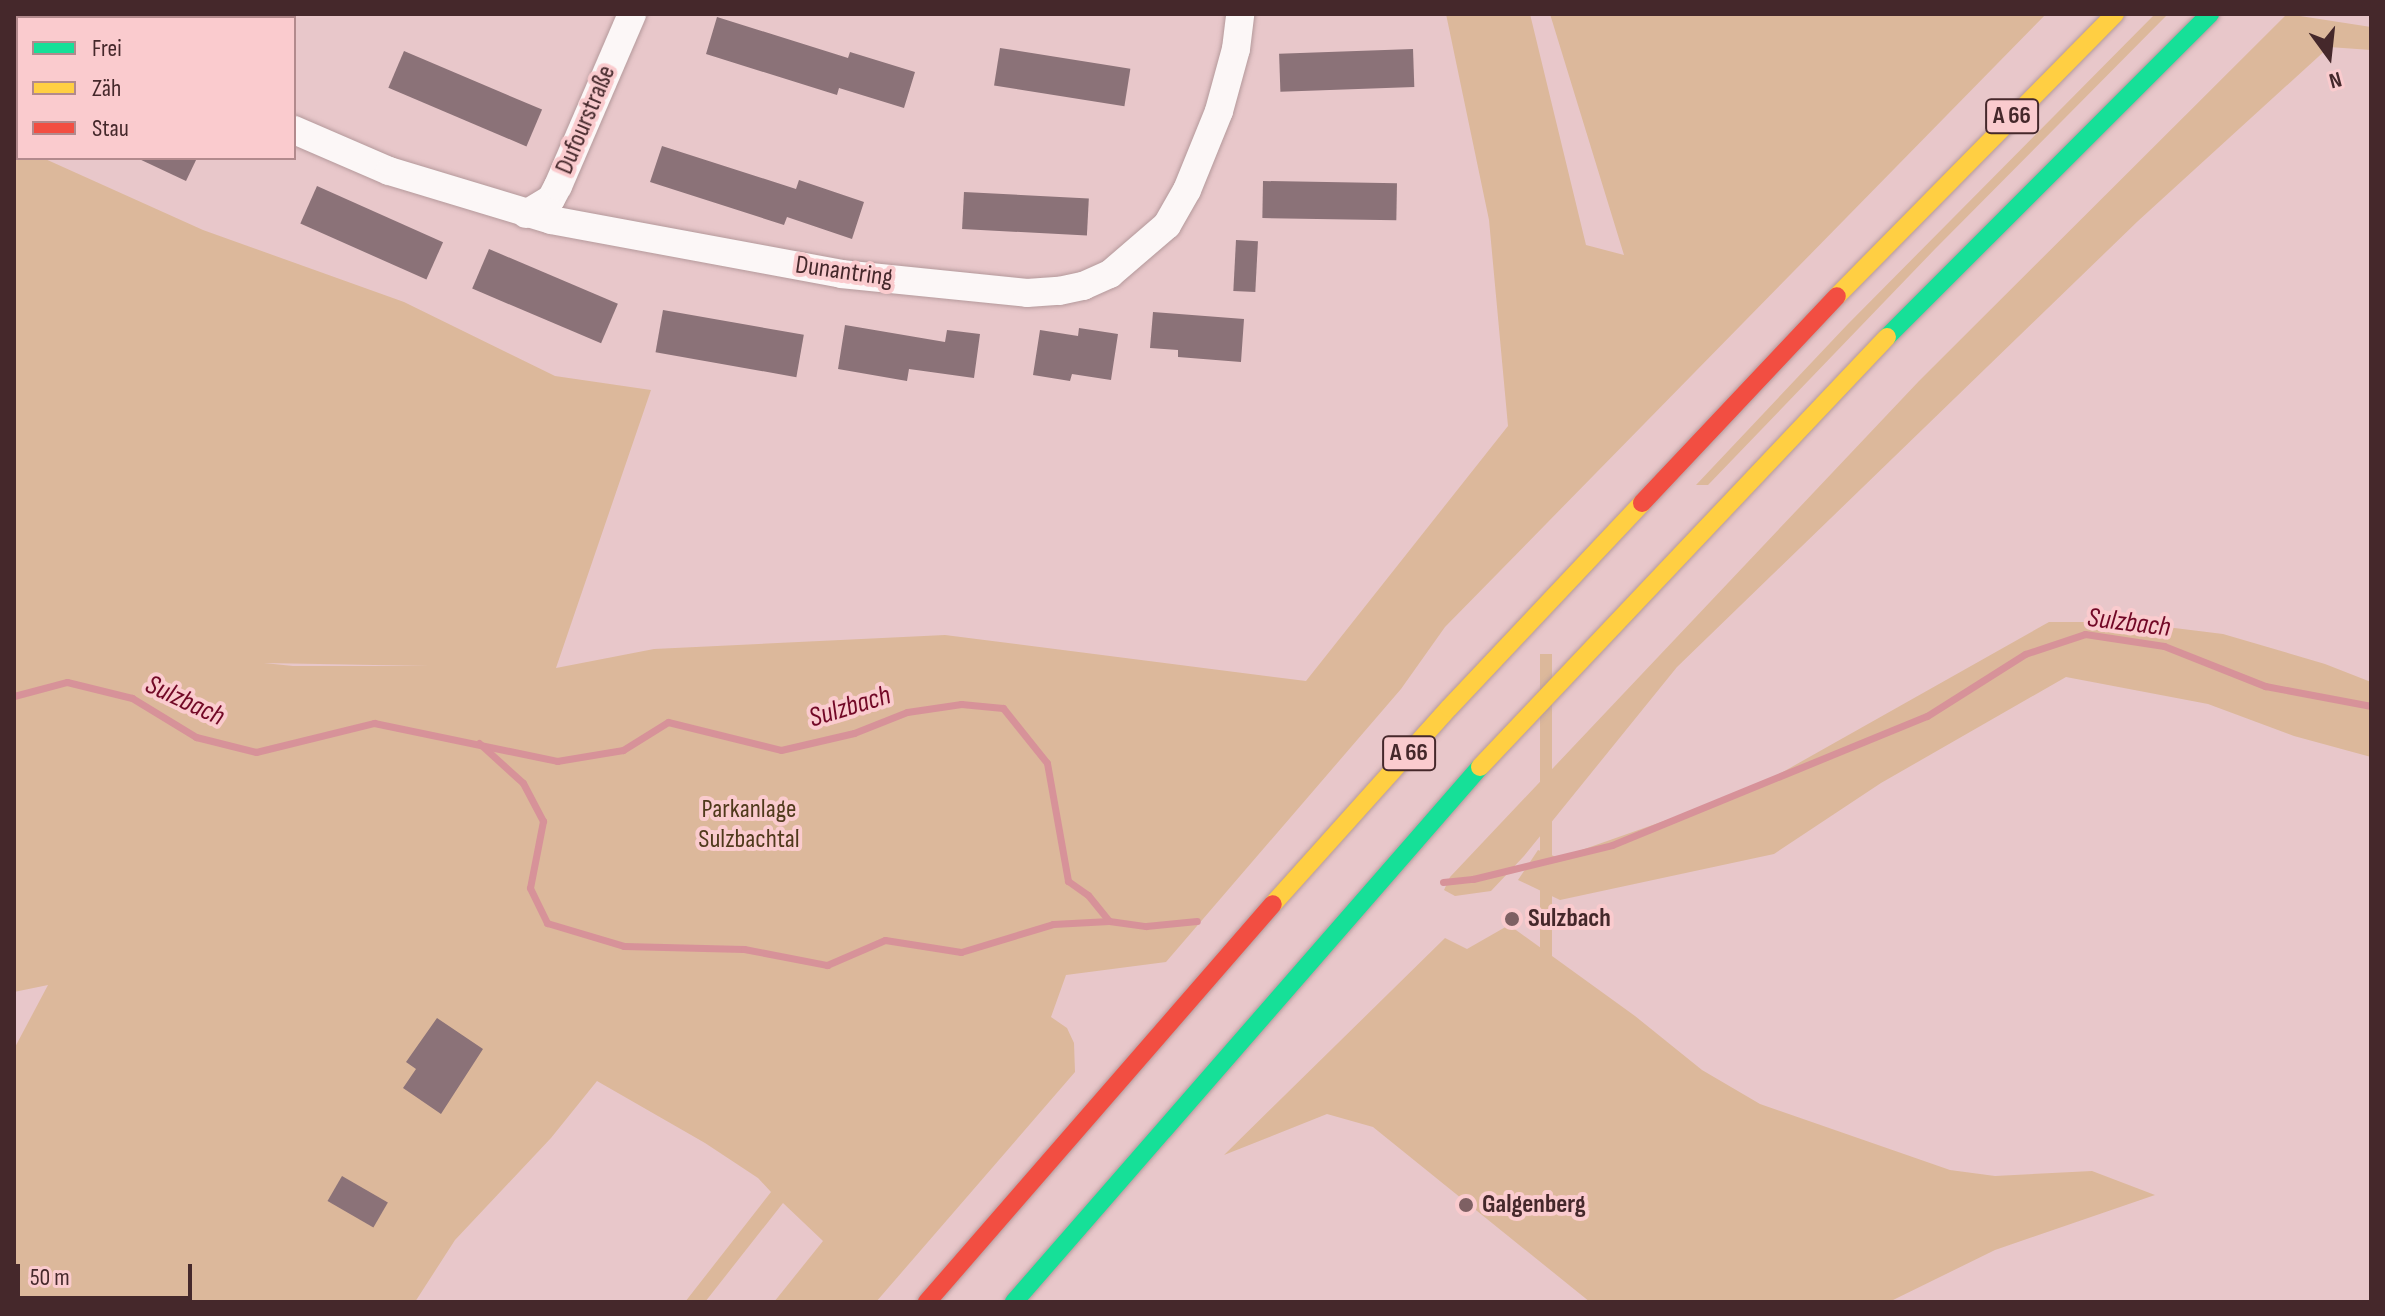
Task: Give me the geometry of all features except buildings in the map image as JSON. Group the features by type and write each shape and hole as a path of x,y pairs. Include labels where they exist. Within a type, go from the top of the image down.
{"highway":[{"name":"A 66","path":"927,1302 1234,948 1449,708 1910,219 2115,14"},
{"name":"A 66","path":"1014,1302 1497,747 1960,260 2210,14"}],"street":[{"name":"Dufourstraße","path":"526,214 551,199 558,186 632,14"},
{"name":"Dunantring","path":"296,131 389,171 526,214 841,274 1027,293 1083,286 1126,263 1167,225 1187,190 1219,111 1236,49 1240,14"}],"green space":[{"name":"Parkanlage Sulzbachtal","path":"1446,14 1530,14 1586,245 1624,255 1550,14 2046,14 1445,627 1401,689 1166,962 1066,975 1051,1017 1067,1028 1074,1043 1075,1072 876,1302 774,1302 823,1241 783,1203 705,1302 685,1302 771,1192 758,1178 705,1143 597,1081 551,1138 455,1240 415,1302 14,1302 14,1049 48,985 14,992 14,145 16,160 47,160 203,230 404,302 555,376 651,390 556,668 654,649 945,635 1306,681 1508,426 1489,220","holes":["264,663 429,666 293,666"]},
{"path":"2155,14 2168,14 1935,249 1708,485 1696,485 1847,325"},
{"path":"2287,14 2371,27 2371,50 2329,47 2138,221 1677,667 1524,856 1491,891 1455,896 1444,890 1450,877 1919,381"},
{"path":"2049,622 2126,622 2223,634 2325,664 2371,682 2371,757 2294,736 2208,704 2066,677 1881,783 1774,854 1560,900 1518,880 1538,850 1559,858 1749,791"},
{"path":"1540,654 1552,654 1552,973 1540,973"},
{"path":"1509,925 1635,1016 1702,1070 1760,1104 1950,1170 1995,1176 2092,1171 2155,1195 1995,1250 1889,1302 1590,1302 1373,1127 1327,1114 1224,1155 1445,938 1467,949"}],"waterway":[{"name":"Sulzbach","path":"1443,882 1473,879 1612,845 1927,716 2025,654 2085,634 2164,646 2265,686 2371,706"},
{"name":"Sulzbach","path":"14,696 67,682 132,698 196,737 256,752 374,723 557,761 623,750 668,722 781,750 854,733 907,712 961,704 1003,708 1047,763 1068,881 1088,895 1109,921 1146,926 1197,921"},
{"name":"Sulzbach","path":"479,743 523,783 543,821 530,888 547,923 624,946 744,949 827,965 885,940 961,952 1053,924 1109,921"}],"traffic: fast":[{"path":"1887,337 2210,14"},
{"path":"1014,1302 1480,767"}],"traffic: slow":[{"path":"1837,296 2115,14"},
{"path":"1480,767 1887,337"},
{"path":"1273,904 1449,708 1642,503"}],"traffic: jam":[{"path":"1642,503 1837,296"},
{"path":"927,1302 1273,904"}],"place":[{"name":"Sulzbach","path":"1512,919"},
{"name":"Galgenberg","path":"1466,1205"}]}
